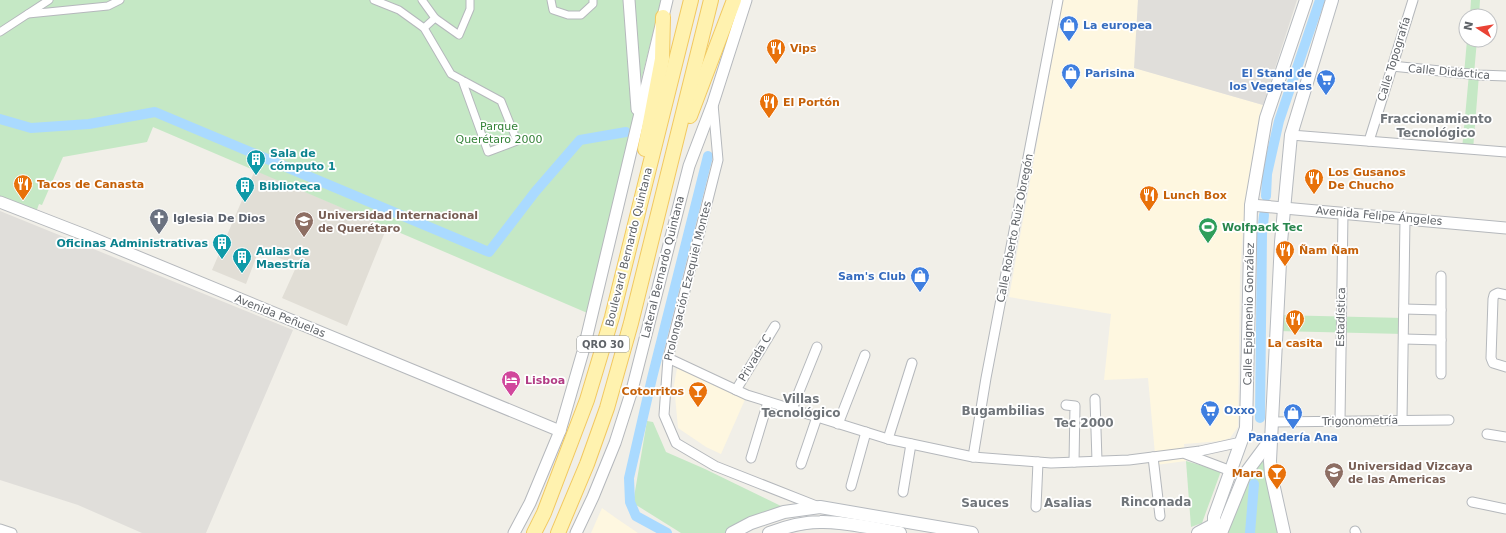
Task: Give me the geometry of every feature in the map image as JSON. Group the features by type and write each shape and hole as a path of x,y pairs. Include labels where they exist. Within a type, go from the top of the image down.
{"main road":[{"path":"646,126 691,0"},
{"name":"Boulevard Bernardo Quintana","path":"558,533 587,464 608,408 631,324 667,178 682,129 711,0"},
{"path":"682,129 734,0"},
{"name":"Calle Epigmenio González","path":"1216,530 1214,517 1246,428 1251,205 1266,118 1306,0"},
{"path":"1284,533 1271,474 1271,439 1283,208 1291,135 1332,0"},
{"path":"646,126 662,59 663,17"},
{"name":"Boulevard Bernardo Quintana","path":"534,533 544,514 587,400 612,317 637,216 646,126"},
{"path":"1198,533 1216,530 1245,474 1271,439"},
{"name":"Prolongación Ezequiel Montes","path":"732,533 751,523 784,512 820,507 972,533"},
{"path":"769,533 788,526 820,522 900,533"}],"street":[{"path":"0,32 49,0"},
{"path":"28,14 108,6 120,0"},
{"path":"374,0 399,10 424,28 451,74 501,101 518,141 488,152 462,80"},
{"path":"422,0 435,18 459,35 470,10 470,0"},
{"path":"551,0 553,10 568,15 575,15 581,14 592,4 593,0"},
{"path":"629,0 646,126"},
{"path":"663,17 667,0"},
{"name":"Lateral Bernardo Quintana","path":"576,533 593,497 615,443 632,390 689,166 713,103 746,0"},
{"name":"Calle Roberto Ruiz Obregón","path":"973,456 986,378 1058,0"},
{"name":"Calle Topografía","path":"1369,141 1413,0"},
{"path":"424,28 435,18"},
{"name":"Calle Didáctica","path":"1392,66 1479,75 1506,76"},
{"name":"Prolongación Ezequiel Montes","path":"713,103 718,160 668,358 664,415 676,443 716,466 820,507"},
{"path":"1291,135 1506,152"},
{"path":"514,533 530,503 560,431 644,146"},
{"name":"Avenida Peñuelas","path":"0,202 85,235 560,431"},
{"name":"Avenida Felipe Ángeles","path":"1251,205 1506,228"},
{"name":"Estadística","path":"1340,421 1343,213"},
{"path":"1402,420 1405,219"},
{"path":"1441,276 1441,374"},
{"path":"1506,295 1498,293 1494,295 1491,358 1493,363 1506,367"},
{"path":"1404,309 1441,310"},
{"name":"Privada C","path":"736,390 775,326"},
{"path":"1404,339 1441,340"},
{"path":"792,409 817,347"},
{"path":"838,424 865,355"},
{"path":"668,358 736,390 768,402 888,439 973,456 1038,462 1097,461 1185,453 1241,442"},
{"path":"888,439 912,363"},
{"path":"1094,399 1097,461"},
{"path":"751,458 768,402"},
{"path":"1066,405 1075,406 1074,462"},
{"path":"801,464 817,417"},
{"name":"Trigonometría","path":"1272,422 1449,420"},
{"path":"851,486 866,432"},
{"path":"1487,434 1506,437"},
{"path":"903,492 911,444"},
{"path":"1185,453 1231,471"},
{"path":"1153,457 1160,516"},
{"path":"1036,507 1038,462"},
{"path":"1472,502 1506,509"},
{"path":"0,529 12,533"}],"shaded area":[{"path":"1063,0 1138,0 1135,68 1263,105 1259,117 1244,215 1240,272 1238,427 1230,438 1221,441 1184,444 1186,461 1156,465 1148,378 1104,380 1111,314 1009,297"},
{"path":"1138,0 1297,0 1263,105 1134,68"},
{"name":"Universidad Internacional de Querétaro","path":"255,170 387,227 347,326 282,298 297,265 259,250 246,284 212,270"},
{"path":"0,211 293,330 206,533 142,533 78,505 0,480"},
{"path":"678,363 747,395 721,454 706,447 678,428 674,385"},
{"path":"602,508 616,518 638,533 591,533"}],"green space":[{"name":"Parque Querétaro 2000","path":"0,0 661,0 637,97 638,121 592,315 153,127 147,142 63,157 42,205 39,204 35,215 0,204"},
{"path":"1471,0 1480,0 1480,8 1470,8"},
{"path":"1466,48 1476,48 1474,74 1479,75 1473,150 1462,149 1469,74 1464,74"},
{"path":"1277,315 1404,318 1404,334 1276,331"},
{"path":"647,421 653,422 666,452 781,506 730,533 681,533 633,503"},
{"path":"1265,455 1272,505 1278,533 1226,533 1249,481"},
{"path":"1186,461 1221,471 1202,523 1191,527"}],"waterway":[{"path":"1266,196 1267,174 1279,121 1320,0"},
{"path":"0,119 31,128 89,124 155,112 489,252 535,192 580,140 626,132"},
{"path":"667,533 636,516 630,502 629,478 652,378 708,156"},
{"path":"1260,418 1262,234 1264,215"},
{"path":"1250,533 1254,484"}],"place":[{"name":"La europea","path":"1069,42"},
{"name":"Vips","path":"776,65"},
{"name":"Parisina","path":"1071,90"},
{"name":"El Stand de los Vegetales","path":"1326,96"},
{"name":"El Portón","path":"769,119"},
{"name":"Sala de cómputo 1","path":"256,176"},
{"name":"Los Gusanos De Chucho","path":"1314,195"},
{"name":"Tacos de Canasta","path":"23,201"},
{"name":"Biblioteca","path":"245,203"},
{"name":"Lunch Box","path":"1149,212"},
{"name":"Iglesia De Dios","path":"159,235"},
{"name":"Universidad Internacional de Querétaro","path":"304,238"},
{"name":"Wolfpack Tec","path":"1208,244"},
{"name":"Oficinas Administrativas","path":"222,260"},
{"name":"Ñam Ñam","path":"1285,267"},
{"name":"Aulas de Maestría","path":"242,274"},
{"name":"Sam's Club","path":"920,293"},
{"name":"La casita","path":"1295,336"},
{"name":"Lisboa","path":"511,397"},
{"name":"Cotorritos","path":"698,408"},
{"name":"Oxxo","path":"1210,427"},
{"name":"Panadería Ana","path":"1293,430"},
{"name":"Universidad Vizcaya de las Americas","path":"1334,489"},
{"name":"Mara","path":"1277,490"}],"district":[{"name":"Fraccionamiento Tecnológico","path":"1436,126"},
{"name":"Villas Tecnológico","path":"801,406"},
{"name":"Bugambilias","path":"1003,411"},
{"name":"Tec 2000","path":"1084,423"},
{"name":"Rinconada","path":"1156,502"},
{"name":"Sauces","path":"985,503"},
{"name":"Asalias","path":"1068,503"}]}
